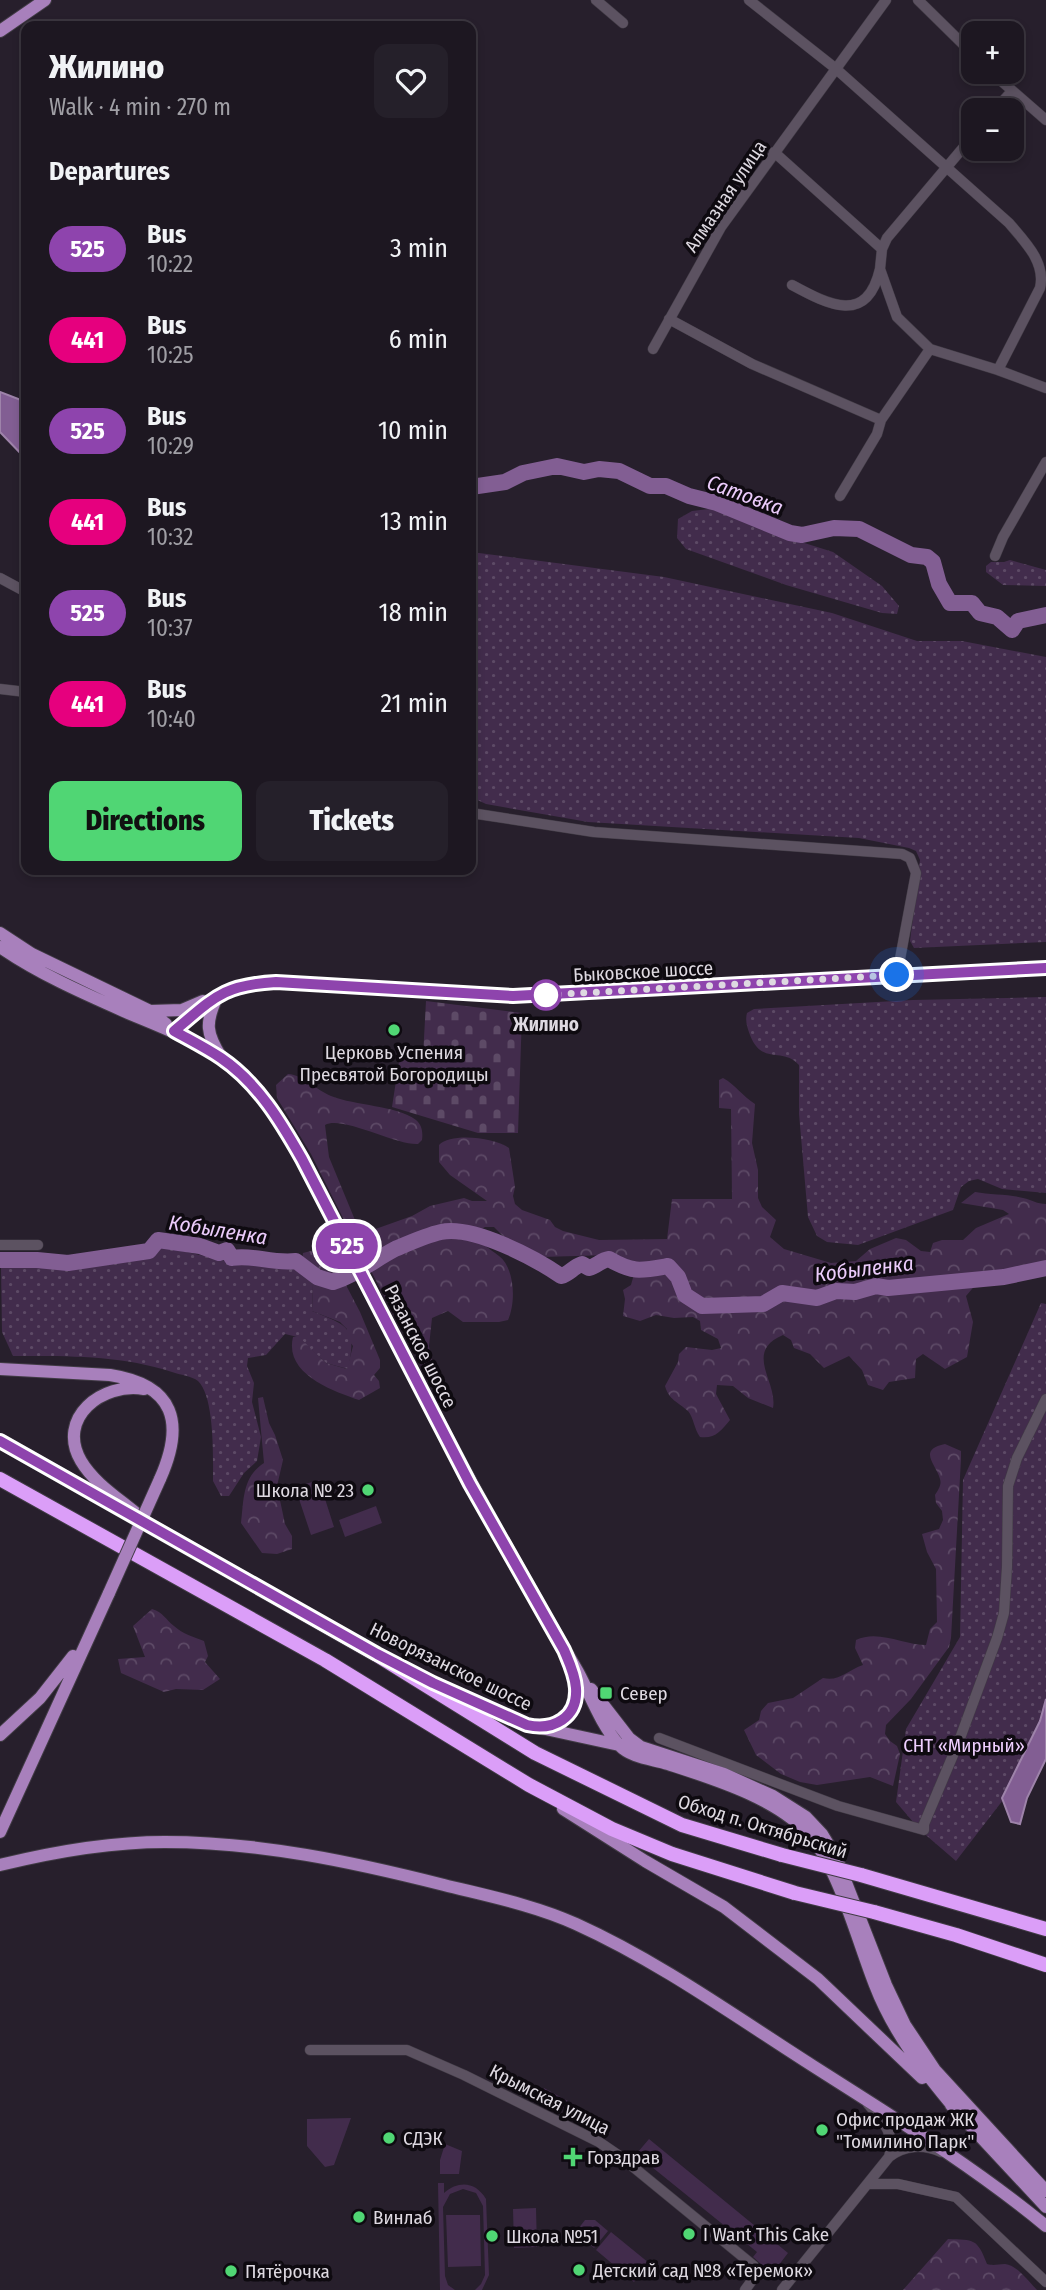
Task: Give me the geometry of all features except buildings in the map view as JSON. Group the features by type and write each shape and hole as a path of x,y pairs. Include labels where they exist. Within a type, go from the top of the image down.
{"highway":[{"name":"Новорязанское шоссе","path":"0,1441 377,1654"},
{"path":"0,1479 314,1654 528,1785 612,1829 672,1854 795,1893 956,1935 1046,1965"},
{"name":"Обход п. Октябрьский","path":"377,1654 535,1753 682,1825 1040,1927"}],"main road":[{"path":"0,31 45,0"},
{"name":"Рязанское шоссе","path":"0,933 32,954 150,1011 174,1031"},
{"name":"Рязанское шоссе","path":"0,947 24,964 128,1013 174,1031 222,1059 247,1080 282,1125 470,1484 578,1673 595,1709 619,1745"},
{"name":"Быковское шоссе","path":"174,1031 219,993 251,983 276,982 522,996 1046,968"},
{"path":"150,1011 182,1010 219,993"},
{"path":"219,993 210,1012 209,1031 222,1059"},
{"path":"0,1369 124,1377 162,1398 174,1424 172,1451 0,1832"},
{"path":"151,1525 91,1474 79,1456 75,1440 80,1416 97,1397 126,1388 152,1391"},
{"path":"0,1735 40,1698 90,1632"},
{"path":"539,1728 558,1723 566,1716 576,1698 573,1672 564,1650"},
{"name":"Новорязанское шоссе","path":"377,1654 500,1714 539,1728 641,1747 724,1774 773,1796 806,1817 836,1857 886,1985 905,2025 935,2070 1046,2191"},
{"name":"Рязанское шоссе","path":"578,1673 629,1738 641,1747"},
{"path":"619,1745 633,1755 721,1783 770,1804 799,1823 827,1861 888,2013 913,2056 956,2110"},
{"path":"528,1785 635,1855 724,1907 818,1979 956,2110 1046,2207"},
{"path":"0,1865 35,1856 90,1848 163,1842 223,1844 285,1851 387,1870 530,1906 574,1923 626,1949 861,2096 958,2160 1046,2226"}],"street":[{"path":"596,0 623,23"},
{"path":"749,0 835,68 1009,223 1040,264 1044,276 1040,288 998,370"},
{"name":"Алмазная улица","path":"653,349 720,227 886,0"},
{"path":"918,0 961,42"},
{"path":"1004,84 1046,120"},
{"path":"1006,98 1012,92"},
{"path":"792,285 828,301 842,304 859,304 866,300 872,292 880,269 882,249 887,238 961,150"},
{"path":"775,152 882,249"},
{"path":"880,269 897,317 930,349 1046,388"},
{"path":"669,319 752,364 881,420"},
{"path":"840,496 877,435 881,420 930,349"},
{"path":"995,556 1046,462"},
{"path":"0,578 21,589"},
{"path":"0,689 21,691"},
{"path":"476,814 594,832 902,853 910,858 916,873 897,975"},
{"path":"0,1245 38,1245"},
{"path":"659,1738 838,1806 924,1830 924,1824 959,1741 997,1638 1004,1613 1008,1486 1017,1458 1046,1399"},
{"name":"Крымская улица","path":"310,2050 407,2050 599,2142 754,2266 756,2275 745,2290"},
{"path":"861,2096 891,2135 889,2157"},
{"path":"782,2290 889,2157 905,2148 925,2147 958,2160"},
{"path":"868,2184 898,2184 956,2197 1046,2282"}],"green space":[{"path":"717,508 798,541 833,552 882,586 899,606 897,614 882,613 786,585 686,549 677,538 678,519 692,511"},
{"path":"476,553 664,577 832,613 917,641 962,641 1046,657 1046,942 914,948 910,941 920,860 916,851 909,848 859,838 588,822 486,804 476,799"},
{"path":"1010,560 1046,570 1046,586 1003,585 986,572 986,566 991,562"},
{"path":"1046,997 1046,1193 1002,1189 978,1179 961,1187 953,1210 858,1245 827,1242 817,1236 808,1217 799,1114 799,1065 786,1057 760,1050 749,1032 747,1013 754,1009 913,1000"},
{"path":"426,1001 522,1013 518,1133 478,1133 392,1107 400,1055 423,1057"},
{"path":"288,1074 299,1077 331,1096 397,1111 416,1120 421,1126 422,1140 418,1144 343,1124 325,1125 329,1157 355,1220 348,1228 311,1154 277,1098 276,1085"},
{"path":"723,1078 755,1104 752,1143 758,1170 758,1198 762,1207 776,1220 770,1237 784,1249 831,1263 856,1261 870,1249 896,1238 906,1240 921,1251 930,1252 933,1243 963,1240 976,1228 1009,1214 1003,1210 961,1203 975,1192 1018,1197 1046,1204 1046,1274 1035,1265 983,1276 966,1296 973,1322 967,1357 945,1369 923,1354 916,1359 915,1378 889,1382 883,1390 868,1385 862,1370 849,1356 824,1368 810,1354 794,1348 791,1340 783,1335 771,1342 765,1350 765,1368 773,1408 748,1398 733,1386 717,1385 716,1394 730,1420 714,1435 700,1437 688,1411 671,1398 665,1386 678,1362 679,1354 686,1347 712,1350 721,1348 718,1339 701,1330 700,1321 693,1317 656,1315 640,1321 623,1316 623,1290 631,1285 636,1267 612,1255 540,1257 507,1240 494,1227 485,1227 478,1231 481,1240 504,1261 511,1277 511,1313 508,1320 499,1322 463,1322 448,1311 432,1318 429,1346 435,1373 427,1377 353,1237 412,1216 430,1206 464,1198 487,1201 450,1175 439,1162 439,1145 453,1139 474,1138 494,1141 509,1148 515,1204 522,1210 550,1220 555,1227 563,1231 599,1240 667,1239 672,1199 732,1199 731,1109 719,1108 719,1080"},
{"path":"163,1247 237,1263 279,1266 301,1271 313,1284 312,1311 342,1325 350,1336 351,1355 348,1369 326,1363 298,1337 285,1334 266,1355 248,1358 247,1366 254,1383 252,1402 261,1437 257,1461 244,1473 229,1496 221,1496 213,1481 213,1444 208,1400 198,1381 152,1366 113,1359 13,1356 2,1332 1,1267 10,1264 70,1269 151,1254"},
{"path":"311,1251 334,1262 360,1312 380,1360 380,1368 374,1375 380,1388 359,1400 336,1392 313,1379 303,1371 292,1350 293,1337 298,1336 326,1363 347,1369 353,1346 347,1338 347,1329 340,1322 312,1311 313,1284 301,1271 303,1253"},
{"name":"СНТ «Мирный»","path":"1041,1303 1046,1304 1046,1699 1040,1721 1003,1800 956,1861 920,1830 896,1802 906,1729 960,1637 963,1480"},
{"path":"263,1397 269,1423 283,1460 277,1486 285,1524 292,1536 292,1549 277,1554 262,1553 241,1523 248,1482 264,1463 258,1398"},
{"path":"945,1444 961,1451 951,1638 949,1647 911,1699 886,1725 885,1734 897,1746 900,1754 893,1786 870,1777 817,1785 781,1774 756,1755 744,1730 759,1720 761,1711 768,1703 793,1698 823,1678 839,1677 863,1665 855,1648 856,1640 864,1637 882,1637 926,1645 930,1629 937,1622 936,1569 922,1534 939,1529 943,1520 935,1495 940,1481 930,1454 932,1450"},
{"path":"319,1480 334,1527 311,1535 295,1487"},
{"path":"376,1506 382,1523 345,1537 339,1520"},
{"path":"152,1609 181,1631 204,1641 208,1656 205,1662 220,1679 203,1690 176,1689 164,1692 121,1673 118,1659 145,1657 133,1626"},
{"path":"544,2088 601,2119 598,2125 540,2096"},
{"path":"351,2118 334,2165 325,2167 307,2146 307,2119"},
{"path":"649,2139 788,2253 772,2274 753,2257 757,2252 642,2159 638,2164 632,2159"},
{"path":"445,2144 462,2151 459,2174 440,2174 440,2160"},
{"path":"438,2183 444,2183 444,2193 455,2186 472,2186 486,2199 489,2275 482,2290 475,2290 485,2275 483,2206 476,2193 463,2189 450,2194 443,2207 445,2276 448,2285 455,2290 440,2290"},
{"path":"536,2208 537,2247 514,2248 513,2209"},
{"path":"446,2215 480,2215 481,2266 448,2267"},
{"path":"585,2220 595,2220 608,2231 594,2248 580,2236 578,2229"},
{"path":"611,2232 649,2263 634,2282 596,2250"},
{"path":"948,2239 974,2242 987,2264 1014,2267 1037,2290 903,2290"}],"shaded area":[{"path":"0,392 21,400 21,454 0,432"},
{"path":"1046,1699 1046,1759 1027,1798 1020,1824 1011,1822 1002,1798 1040,1721"}],"waterway":[{"name":"Сатовка","path":"476,486 505,482 523,473 557,466 584,472 599,469 619,471 650,486 666,486 689,496 717,503 790,533 802,535 834,528 859,529 911,555 927,557 933,562 939,584 950,603 972,603 980,613 997,617 1012,630 1018,621 1046,615"},
{"name":"Кобыленка","path":"0,1260 68,1263 149,1251 158,1240 200,1246 219,1253 227,1250 232,1258 296,1261 317,1277 333,1282 406,1244 436,1233 454,1231 470,1233 503,1245 561,1276 582,1264 589,1268 609,1259 637,1270 668,1266 678,1277 685,1295 702,1306 763,1304 782,1293 817,1298 836,1291 855,1292 876,1286 888,1288 1004,1277 1046,1268"}],"bus line":[{"name":"525","path":"0,1441 433,1683 527,1725 539,1728 558,1723 572,1708 576,1698 573,1672 564,1650 470,1484 302,1159 282,1125 247,1080 222,1059 174,1031 219,993 251,983 276,982 458,994 571,995 1046,968"}],"place":[{"name":"Жилино","path":"546,995"},
{"name":"Церковь Успения Пресвятой Богородицы","path":"394,1030"},
{"name":"Школа № 23","path":"368,1490"},
{"name":"Север","path":"606,1693"},
{"name":"Офис продаж ЖК \"Томилино Парк\"","path":"822,2130"},
{"name":"СДЭК","path":"389,2138"},
{"name":"Горздрав","path":"573,2157"},
{"name":"Винлаб","path":"359,2217"},
{"name":"I Want This Cake","path":"689,2234"},
{"name":"Школа №51","path":"492,2236"},
{"name":"Детский сад №8 «Теремок»","path":"579,2270"},
{"name":"Пятёрочка","path":"231,2271"}],"route":[{"path":"546,995 897,975"}]}
